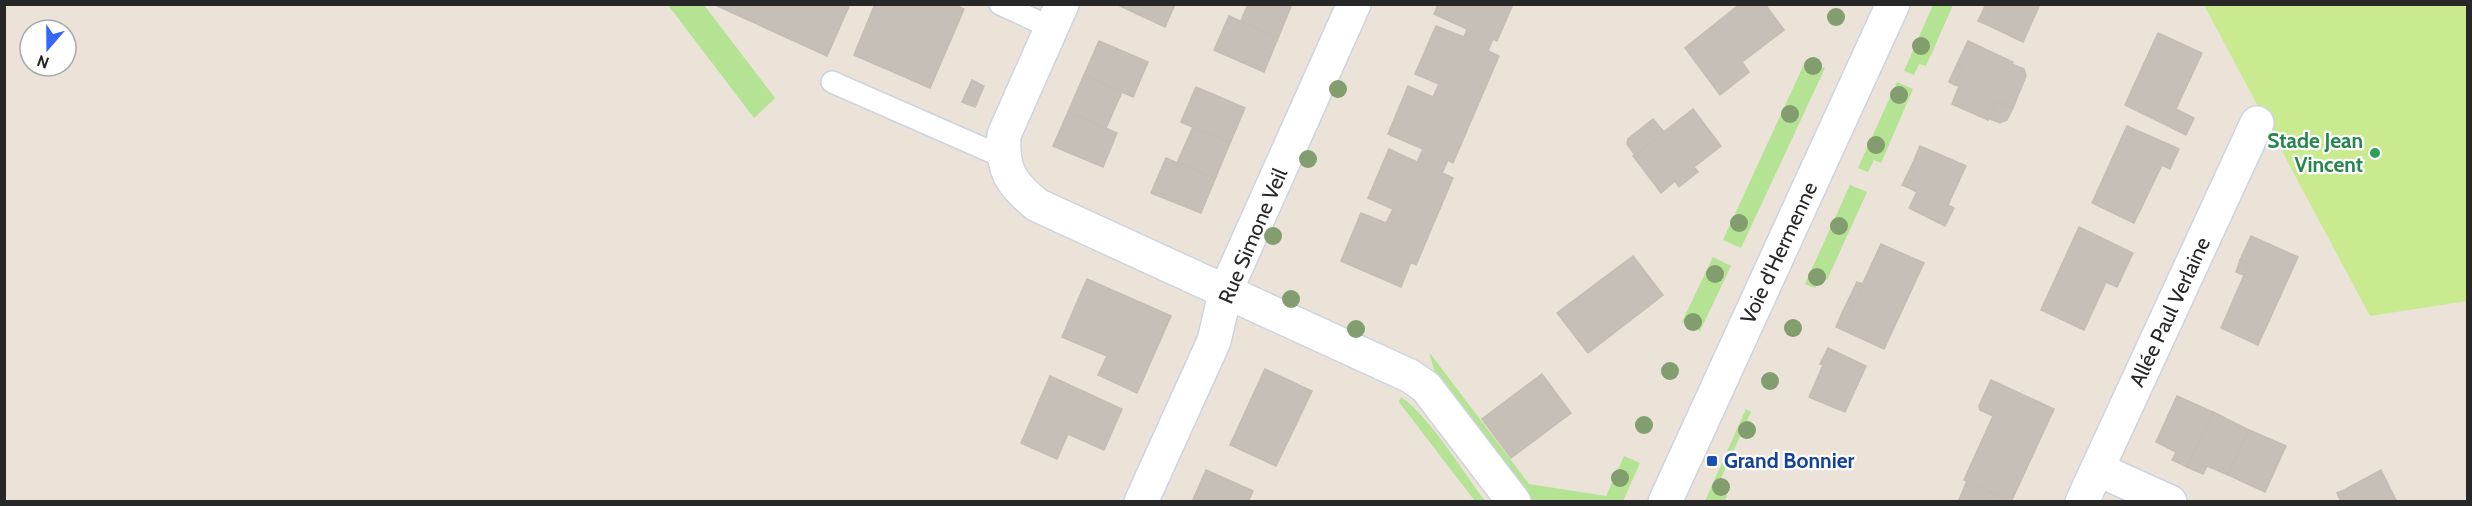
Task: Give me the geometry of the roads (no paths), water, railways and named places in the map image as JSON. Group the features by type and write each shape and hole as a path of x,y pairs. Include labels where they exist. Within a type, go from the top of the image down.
{"street":[{"name":"Rue Simone Veil","path":"1142,501 1214,341 1226,290 1354,4"},
{"name":"Voie d'Hermenne","path":"1665,501 1893,4"},
{"path":"1057,16 1004,135 1003,157 1008,173 1019,190 1037,204 1410,376 1426,387 1514,501"},
{"name":"Allée Paul Verlaine","path":"2082,501 2257,123"},
{"path":"2097,469 2170,501"}],"lane":[{"path":"1000,4 1057,16"},
{"path":"832,82 1003,157"}],"place":[{"name":"Stade Jean Vincent","path":"2375,153"},
{"name":"Grand Bonnier","path":"1712,461"}]}
